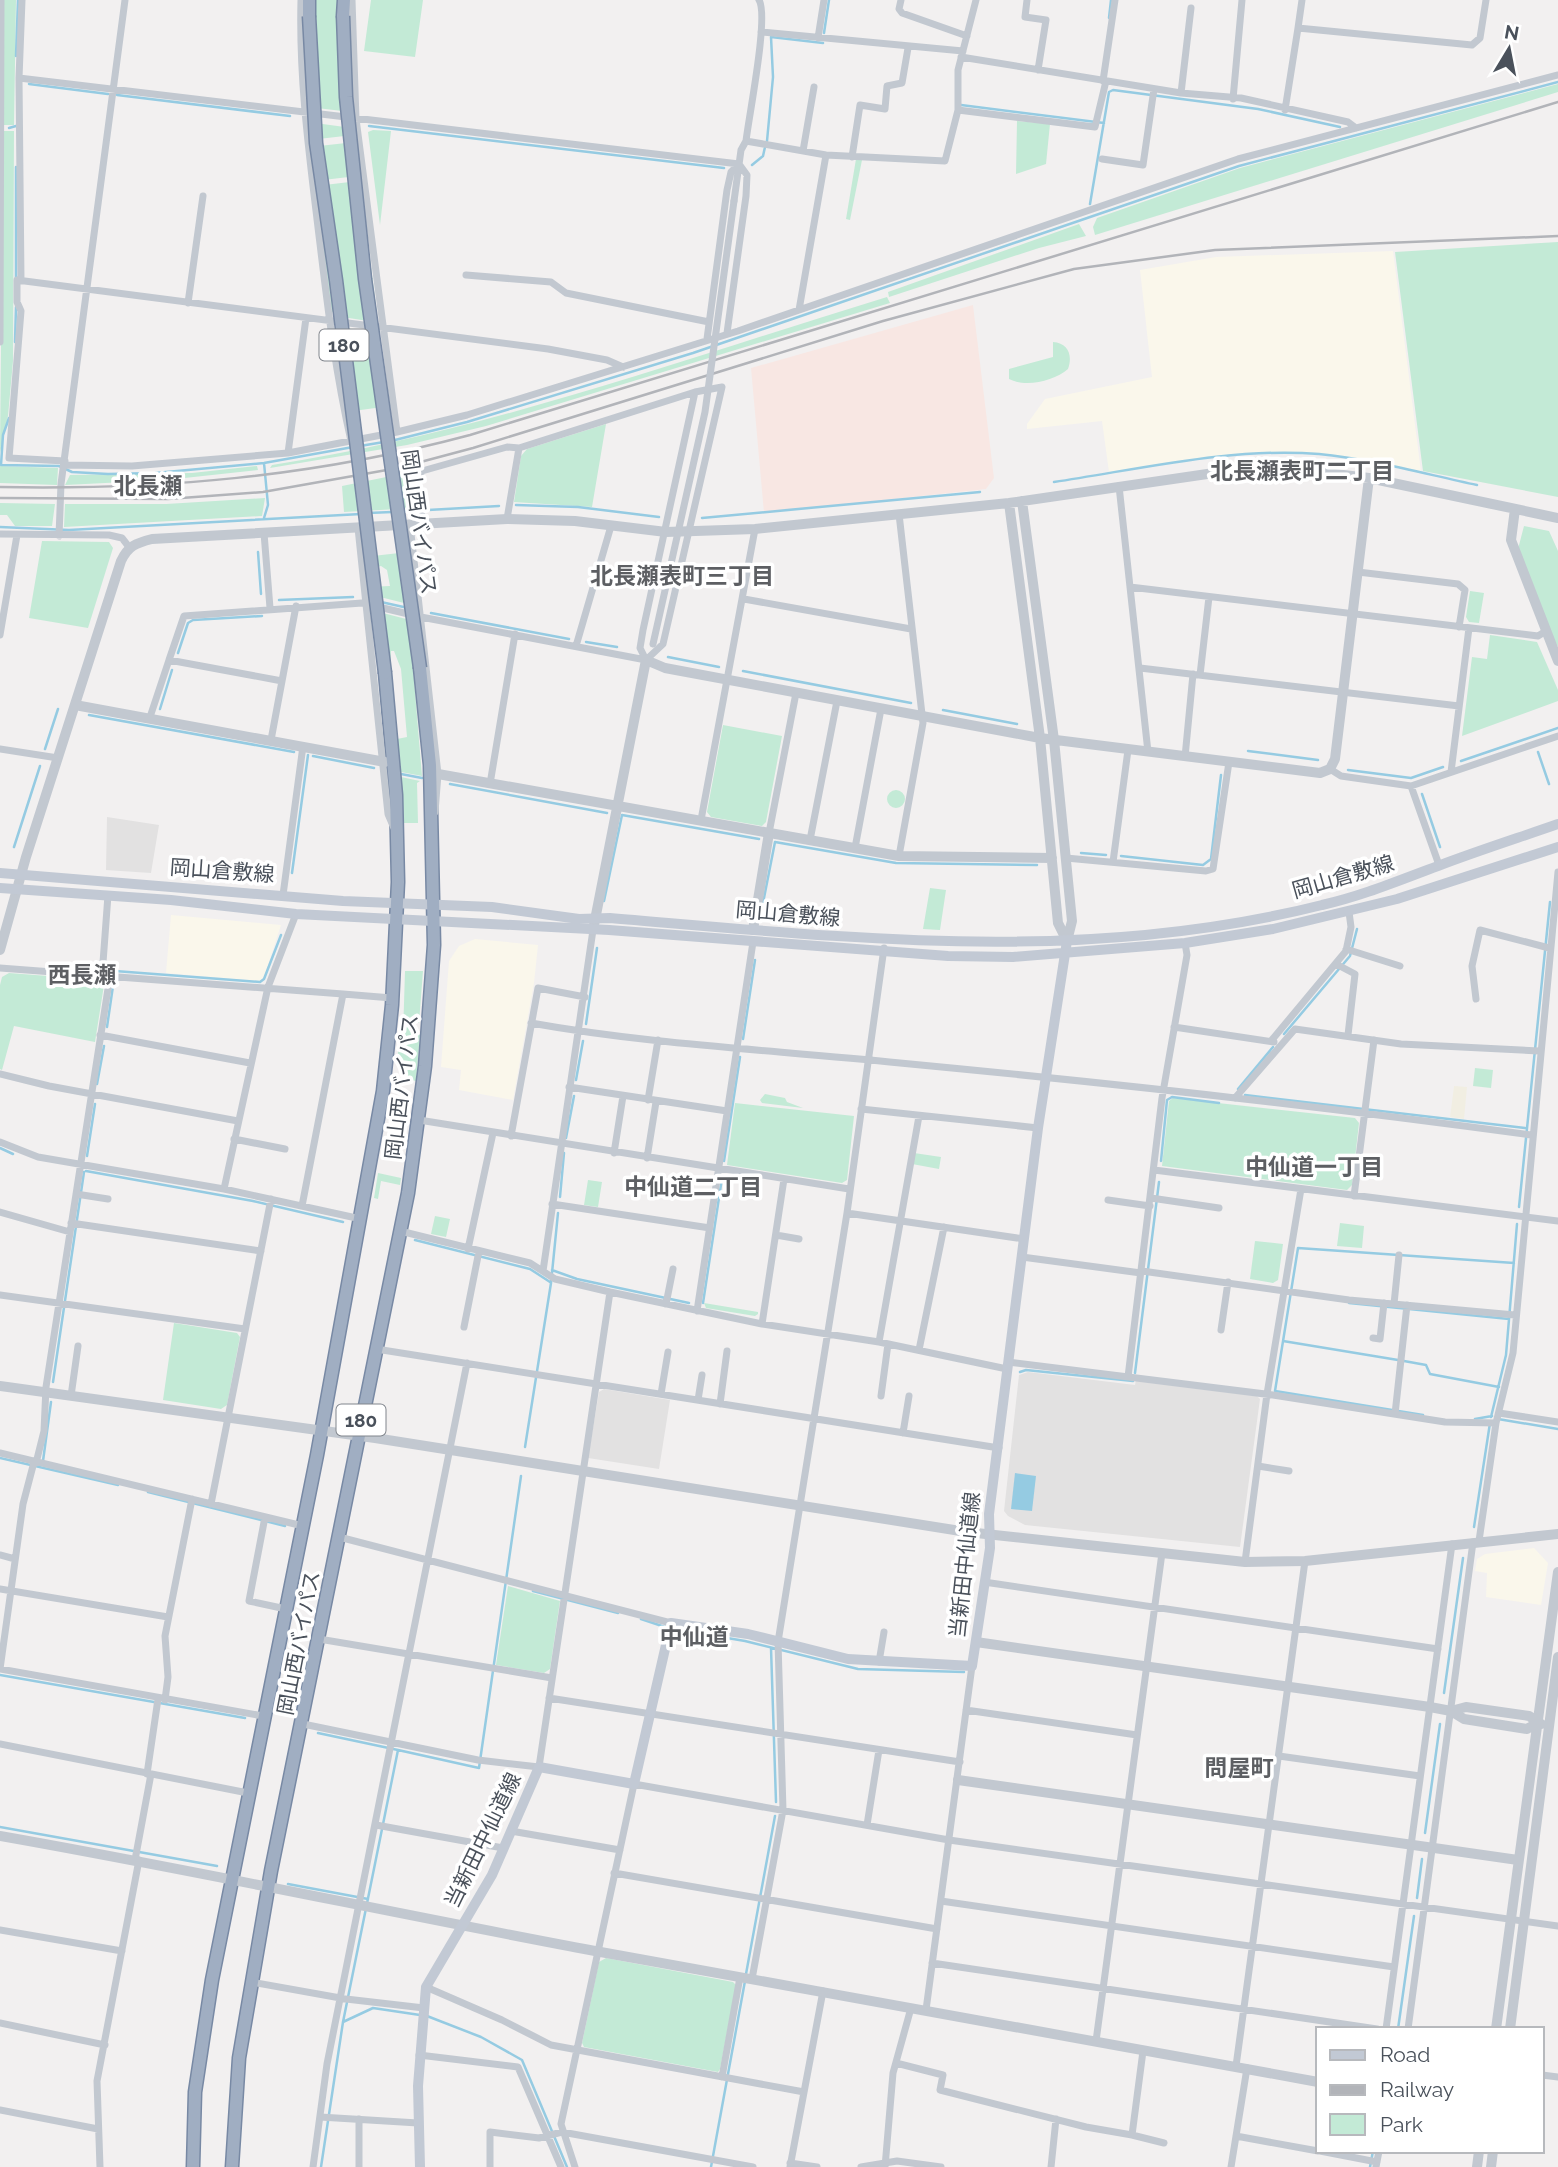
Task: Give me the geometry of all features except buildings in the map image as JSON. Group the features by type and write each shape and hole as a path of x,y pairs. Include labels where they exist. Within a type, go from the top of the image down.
{"highway":[{"name":"岡山西バイパス","path":"193,2167 200,2051 263,1716 303,1526 383,1091 397,920 398,839 385,673 336,280 316,143 309,0"},
{"name":"岡山西バイパス","path":"232,2167 234,2096 251,1982 400,1231 419,1120 431,1007 430,765 365,279 346,97 344,0"}],"main road":[{"name":"岡山倉敷線","path":"0,888 108,895 296,914 593,930 753,942 884,946 1067,941 1272,916 1346,899 1558,824"},
{"name":"岡山倉敷線","path":"0,873 753,930 974,958 1066,955 1185,943 1349,912 1445,885 1558,847"},
{"name":"当新田中仙道線","path":"671,1627 748,1634 778,1647 848,1659 972,1666 1038,1128 1067,941"},
{"path":"634,1784 671,1627"},
{"name":"当新田中仙道線","path":"420,2167 418,2123 426,1987 492,1875 539,1768 634,1784"}],"street":[{"path":"0,342 1,0"},
{"path":"21,281 19,78 22,0"},
{"path":"59,532 64,466 125,0"},
{"path":"301,0 299,52 304,113 335,369 351,441"},
{"path":"352,0 356,119 397,432"},
{"path":"548,1275 559,1145 579,1031 594,918 646,660 653,644 705,412 739,164 746,141 761,32 764,9 760,0"},
{"path":"818,38 824,0"},
{"path":"901,0 899,9 902,13 967,36"},
{"path":"746,141 826,155 945,161 958,110 957,85 962,54 976,0"},
{"path":"1027,0 1025,17 1046,20 1038,70"},
{"path":"958,110 1096,127 1115,0"},
{"path":"1233,99 1242,0"},
{"path":"1285,110 1302,0"},
{"path":"1298,28 1472,45 1480,38 1486,0"},
{"path":"1181,93 1191,8"},
{"path":"761,32 908,48 914,45 1105,81 1153,93 1233,99 1348,122 1356,128"},
{"path":"852,157 860,105 885,109 887,86 902,83 908,48"},
{"path":"624,367 607,360 548,349 17,280 17,302 21,311 9,458 64,466 132,466 288,453 397,432 624,367 799,310 1238,159 1558,75"},
{"path":"19,78 739,164 747,175 746,195 727,333"},
{"path":"803,151 814,87"},
{"path":"1102,159 1143,165 1153,93"},
{"path":"799,310 826,155"},
{"path":"707,339 727,190 731,172 739,164"},
{"path":"188,303 203,197"},
{"path":"466,275 551,282 566,293 709,322"},
{"path":"288,453 306,318"},
{"path":"423,524 416,481 422,471 507,447 519,448 695,392 722,387 663,644 646,660"},
{"path":"646,660 640,648 643,630 695,392"},
{"path":"507,519 519,448"},
{"path":"0,950 21,875 121,561 129,547 152,539 507,519 666,532 755,529 1009,503 1250,469 1319,470 1558,517"},
{"path":"150,717 184,616 296,606 367,604 421,617 646,660 665,668 1040,738 1320,773 1329,769 1335,759 1369,478"},
{"path":"1119,486 1148,752"},
{"path":"1022,500 1054,740 1072,922 1067,941"},
{"path":"1009,503 1040,738 1058,923 1067,941"},
{"path":"1515,509 1511,540 1558,661"},
{"path":"899,514 922,716 899,856"},
{"path":"410,524 438,774 438,801 429,825"},
{"path":"576,646 611,526"},
{"path":"358,528 385,762 388,814 398,839"},
{"path":"701,820 755,529"},
{"path":"0,534 59,532 108,535 122,538 129,547"},
{"path":"264,533 270,608"},
{"path":"0,635 17,535"},
{"path":"1358,572 1458,584 1465,590 1459,627"},
{"path":"1130,587 1538,636 1546,631"},
{"path":"1185,757 1209,597"},
{"path":"744,599 911,629"},
{"path":"271,740 296,606"},
{"path":"1451,772 1469,628"},
{"path":"490,784 515,635"},
{"path":"169,660 282,681"},
{"path":"1140,668 1459,706"},
{"path":"753,930 796,693"},
{"path":"810,840 837,701"},
{"path":"75,705 385,762"},
{"path":"855,848 881,709"},
{"path":"1329,769 1340,776 1411,786 1558,736"},
{"path":"284,895 303,746"},
{"path":"0,749 58,758"},
{"path":"1113,862 1128,750"},
{"path":"1066,858 1206,872 1213,869 1230,762"},
{"path":"438,774 899,856 1052,858"},
{"path":"1411,786 1439,865"},
{"path":"1408,2027 1451,1711 1495,1419 1513,1353 1511,1315 1524,1217 1527,1134 1546,947 1558,872"},
{"path":"108,895 106,976 100,1035 80,1163 75,1223 70,1232 63,1304 45,1392 44,1431 37,1464 23,1504 15,1559 4,1590 9,1612 0,1669 159,1702 263,1716"},
{"path":"1271,1041 1339,967 1350,951 1349,912"},
{"path":"224,1189 268,987 296,914"},
{"path":"1476,999 1472,966 1479,930 1546,947"},
{"path":"697,1311 753,942"},
{"path":"1128,1377 1154,1200 1154,1170 1163,1090 1187,955 1185,943"},
{"path":"725,2078 761,1900 783,1810 776,1736 778,1647 847,1213 884,946"},
{"path":"1350,951 1400,966"},
{"path":"1339,967 1355,974 1348,1035"},
{"path":"0,968 392,998"},
{"path":"511,1136 538,988 584,997"},
{"path":"302,1206 343,995"},
{"path":"531,1023 658,1040 1365,1111 1527,1134"},
{"path":"1174,1027 1282,1044"},
{"path":"1235,1098 1295,1029 1374,1040 1535,1051"},
{"path":"100,1035 250,1063"},
{"path":"647,1158 658,1040"},
{"path":"1354,1196 1374,1040"},
{"path":"0,1074 238,1121"},
{"path":"569,1087 727,1111"},
{"path":"614,1153 623,1096"},
{"path":"861,1109 1038,1128"},
{"path":"879,1342 919,1116"},
{"path":"419,1120 559,1145 849,1189"},
{"path":"468,1249 492,1133"},
{"path":"234,1139 285,1149"},
{"path":"0,1142 38,1157 224,1189 271,1203 302,1206 361,1220"},
{"path":"1154,1170 1558,1221"},
{"path":"762,1324 784,1179"},
{"path":"1245,1562 1267,1394 1289,1289 1301,1189"},
{"path":"79,1194 108,1199"},
{"path":"1108,1200 1154,1200 1219,1208"},
{"path":"211,1504 271,1203"},
{"path":"552,1204 710,1228"},
{"path":"0,1212 70,1232"},
{"path":"847,1213 1024,1239"},
{"path":"75,1223 261,1251"},
{"path":"919,1350 944,1227"},
{"path":"400,1231 468,1249 478,1255 530,1263 548,1275 610,1292 667,1301 697,1311 762,1324 1008,1365 1267,1394 1395,1411 1445,1422 1495,1419 1558,1422"},
{"path":"776,1235 799,1239"},
{"path":"464,1327 478,1255"},
{"path":"1394,1304 1399,1255"},
{"path":"1023,1257 1289,1289 1384,1306 1394,1304 1406,1308 1511,1315"},
{"path":"667,1301 673,1269"},
{"path":"1221,1330 1228,1282"},
{"path":"303,1724 392,1746 539,1768 610,1292"},
{"path":"0,1295 246,1329"},
{"path":"1373,1338 1380,1339 1384,1306"},
{"path":"1395,1411 1406,1308"},
{"path":"881,1396 888,1343"},
{"path":"71,1396 78,1346"},
{"path":"375,1349 999,1448"},
{"path":"720,1404 727,1351"},
{"path":"661,1394 668,1352"},
{"path":"313,2167 325,2118 327,2064 346,1999 467,1363"},
{"path":"698,1400 702,1375"},
{"path":"0,1386 321,1430 989,1534 1245,1562 1305,1561 1558,1534"},
{"path":"903,1433 909,1396"},
{"path":"0,1453 192,1502 211,1504 264,1520 303,1526"},
{"path":"1258,1466 1289,1471"},
{"path":"100,2167 97,2081 122,1951 169,1617 192,1502"},
{"path":"264,1520 249,1601 286,1609"},
{"path":"340,1537 428,1561 506,1578 671,1627"},
{"path":"1386,2027 1452,1544"},
{"path":"1096,2041 1162,1553"},
{"path":"0,1555 15,1559"},
{"path":"1231,2167 1242,2067 1244,2010 1305,1561"},
{"path":"1496,2027 1558,1572"},
{"path":"984,1582 1438,1649"},
{"path":"4,1590 169,1617"},
{"path":"879,1662 884,1632"},
{"path":"319,1639 552,1678"},
{"path":"976,1642 1451,1711 1466,1707 1529,1716 1536,1729 1552,1733"},
{"path":"1510,2027 1552,1733 1558,1657"},
{"path":"926,2010 972,1666"},
{"path":"549,1698 776,1736 960,1762"},
{"path":"966,1710 1137,1735"},
{"path":"0,1744 248,1793"},
{"path":"867,1825 879,1750"},
{"path":"1279,1756 1420,1776"},
{"path":"958,1780 1518,1860"},
{"path":"561,2167 554,2134 634,1784 949,1840 1558,1926"},
{"path":"380,1826 503,1848"},
{"path":"511,1831 620,1850"},
{"path":"0,1836 136,1856 268,1888 363,1903 463,1926 1316,2082"},
{"path":"614,1873 937,1929"},
{"path":"941,1901 1394,1967"},
{"path":"0,1930 122,1951"},
{"path":"932,1963 1363,2027"},
{"path":"251,1982 423,2012"},
{"path":"426,1987 551,2045 804,2092"},
{"path":"817,2167 790,2165 823,1992"},
{"path":"886,2165 896,2063 911,2008"},
{"path":"0,2023 106,2045"},
{"path":"1132,2135 1143,2051"},
{"path":"423,2056 518,2067 575,2167"},
{"path":"896,2063 943,2075 940,2090 1164,2143"},
{"path":"0,2110 98,2129"},
{"path":"325,2118 418,2123"},
{"path":"359,2119 359,2167"},
{"path":"1051,2167 1056,2119"},
{"path":"490,2167 490,2132 539,2138 554,2134 753,2167"},
{"path":"1236,2136 1316,2150"},
{"path":"1328,2153 1374,2163"},
{"path":"861,2167 941,2167"}],"shaded area":[{"path":"1393,251 1421,472 1324,454 1283,452 1214,457 1109,472 1102,421 1027,429 1027,424 1045,399 1152,377 1140,270 1216,257"},
{"path":"973,305 994,478 986,489 764,513 751,368"},
{"path":"107,817 159,825 151,873 106,870"},
{"path":"171,915 281,925 264,977 260,981 166,973"},
{"path":"475,939 538,945 534,983 513,1100 459,1090 461,1070 441,1067 449,961 459,946"},
{"path":"1028,1372 1135,1385 1136,1380 1257,1396 1260,1399 1240,1547 1025,1525 1008,1516 1004,1511 1019,1375"},
{"path":"604,1389 670,1400 659,1469 588,1458 599,1392"},
{"path":"1534,1548 1548,1563 1541,1605 1486,1597 1487,1573 1475,1571 1477,1559 1485,1554"}],"green space":[{"path":"3,0 16,0 14,125 3,125"},
{"path":"315,0 338,0 351,112 308,107 304,47"},
{"path":"371,0 423,0 415,57 364,51"},
{"path":"1558,84 1558,92 1095,235 1093,227 1097,218 1240,168"},
{"path":"1017,121 1050,124 1046,164 1016,174"},
{"path":"308,122 352,128 353,135 310,140"},
{"path":"3,131 14,131 13,361 8,416 0,453"},
{"path":"391,131 380,225 368,132"},
{"path":"355,142 377,314 368,321 336,316 331,310 310,147","holes":["357,176 358,181 316,186 315,181"]},
{"path":"856,159 862,160 850,220 846,219"},
{"path":"1079,224 1086,236 1039,248 889,297 888,292"},
{"path":"1558,242 1558,497 1423,471 1395,252"},
{"path":"887,297 890,303 486,426 407,445 270,468 272,465 428,434 505,414"},
{"path":"335,326 379,334 390,406 346,412"},
{"path":"1053,342 1066,347 1070,359 1068,369 1040,382 1023,383 1009,379 1009,369 1053,357"},
{"path":"606,424 592,507 514,502 521,456 527,449"},
{"path":"0,466 58,468 57,485 0,483"},
{"path":"257,466 258,470 166,480 65,485 70,475 192,473"},
{"path":"411,472 416,508 344,512 342,486"},
{"path":"265,498 262,516 64,527 65,504 166,504"},
{"path":"0,503 55,504 52,526 15,526 7,515 0,515"},
{"path":"1524,526 1549,531 1558,551 1558,647 1518,549"},
{"path":"42,541 109,542 113,548 88,628 29,618"},
{"path":"408,552 416,606 368,594 367,587 390,586 387,570 381,566 366,570 364,557"},
{"path":"1470,591 1484,593 1479,623 1469,622 1466,617"},
{"path":"371,610 418,622 413,668 422,776 401,772 397,739 407,737 401,669 394,651 391,651 390,670"},
{"path":"1490,635 1537,642 1558,690 1558,701 1462,736 1472,657 1487,659"},
{"path":"723,725 782,736 766,822 762,826 711,817 707,812"},
{"path":"401,777 420,781 417,783 418,823 403,823"},
{"path":"892,790 900,790 905,799 903,806 892,808 887,803 887,795"},
{"path":"930,888 946,890 940,930 923,929"},
{"path":"405,971 423,971 419,1023 414,1023 413,1031 420,1035 416,1081 406,1079 404,1063 397,1061 400,1036 403,1036"},
{"path":"9,973 100,980 104,985 95,1042 14,1026 2,1070 0,1069 0,985 2,977"},
{"path":"1475,1068 1493,1070 1491,1088 1473,1086"},
{"path":"765,1094 785,1098 787,1102 803,1108 762,1103 760,1100"},
{"path":"1173,1098 1355,1118 1359,1123 1352,1185 1347,1190 1162,1166 1169,1101"},
{"path":"735,1103 854,1116 847,1180 842,1183 727,1165"},
{"path":"914,1153 941,1157 939,1169 912,1164"},
{"path":"378,1173 401,1178 400,1185 381,1181 378,1199 374,1198"},
{"path":"588,1180 602,1182 598,1207 584,1205"},
{"path":"435,1216 450,1219 446,1237 431,1234"},
{"path":"1340,1223 1364,1226 1362,1248 1337,1246"},
{"path":"1255,1241 1283,1244 1278,1280 1273,1283 1250,1279"},
{"path":"704,1303 758,1314 755,1316 706,1308"},
{"path":"174,1323 237,1333 240,1337 227,1405 221,1409 163,1400"},
{"path":"508,1586 560,1601 550,1669 544,1673 496,1665"},
{"path":"606,1958 733,1982 736,1985 718,2072 584,2047 582,2043 599,1962"}],"sand":[{"path":"1454,1086 1467,1087 1464,1119 1450,1117"}],"water":[{"path":"1015,1473 1036,1476 1032,1511 1011,1509"}],"waterway":[{"path":"16,56 18,0"},
{"path":"824,33 829,0"},
{"path":"1109,18 1111,0"},
{"path":"767,141 773,77 771,37 823,43"},
{"path":"391,441 467,422 693,353 1239,166 1558,82"},
{"path":"29,84 108,94"},
{"path":"1090,204 1109,92 1113,90 1258,109 1340,127"},
{"path":"117,95 290,116"},
{"path":"961,105 1104,123"},
{"path":"9,128 16,126"},
{"path":"369,126 724,168"},
{"path":"752,165 763,156 765,147"},
{"path":"16,167 16,279"},
{"path":"15,342 16,307"},
{"path":"9,418 3,435 1,465 59,466 72,472 155,473 264,463 353,447"},
{"path":"360,446 384,442"},
{"path":"1054,482 1219,456 1286,453 1359,459 1477,485"},
{"path":"264,463 268,505 264,518"},
{"path":"702,518 980,492"},
{"path":"516,505 578,507 659,517"},
{"path":"428,510 499,506"},
{"path":"403,511 417,510"},
{"path":"368,513 392,512"},
{"path":"0,527 69,530 361,514"},
{"path":"258,552 261,594"},
{"path":"279,600 353,597"},
{"path":"381,602 408,608"},
{"path":"431,613 569,639"},
{"path":"178,653 188,623 193,620 262,616"},
{"path":"586,642 617,647"},
{"path":"668,657 719,667"},
{"path":"160,709 172,670"},
{"path":"743,671 911,703"},
{"path":"45,749 58,709"},
{"path":"943,710 1017,724"},
{"path":"89,715 294,752"},
{"path":"1461,761 1558,728"},
{"path":"1248,751 1318,760"},
{"path":"1538,752 1549,784"},
{"path":"292,873 308,755"},
{"path":"313,756 374,768"},
{"path":"14,847 40,766"},
{"path":"1348,770 1411,778 1443,767"},
{"path":"401,774 422,778"},
{"path":"1121,856 1203,865 1211,859 1221,775"},
{"path":"450,784 607,813"},
{"path":"1422,794 1440,847"},
{"path":"604,901 622,815 759,839"},
{"path":"763,903 775,842 896,863 1037,865"},
{"path":"1081,853 1106,855"},
{"path":"1519,1207 1550,902"},
{"path":"1284,1034 1350,956 1357,929"},
{"path":"115,971 260,982 264,979 281,935"},
{"path":"586,1024 597,948"},
{"path":"743,1039 755,960"},
{"path":"107,1027 113,986"},
{"path":"576,1080 583,1041"},
{"path":"97,1084 104,1046"},
{"path":"1238,1089 1273,1047"},
{"path":"724,1161 740,1057"},
{"path":"1245,1095 1525,1128"},
{"path":"566,1138 574,1096"},
{"path":"1161,1161 1167,1100 1172,1097 1219,1103"},
{"path":"87,1156 95,1104"},
{"path":"0,1148 13,1154"},
{"path":"560,1197 564,1153"},
{"path":"86,1171 253,1201 343,1222"},
{"path":"53,1382 84,1172"},
{"path":"703,1303 722,1178"},
{"path":"1135,1373 1159,1182"},
{"path":"525,1447 551,1283 558,1213"},
{"path":"1491,1417 1506,1355 1517,1224"},
{"path":"415,1240 530,1269 550,1282"},
{"path":"1423,1415 1275,1391 1298,1248 1514,1263"},
{"path":"552,1270 577,1279 689,1303"},
{"path":"1349,1303 1509,1319"},
{"path":"1283,1341 1398,1360"},
{"path":"1404,1361 1426,1365 1430,1374 1499,1387"},
{"path":"1020,1372 1026,1370 1133,1381"},
{"path":"43,1461 51,1402"},
{"path":"1475,1419 1492,1416"},
{"path":"1498,1419 1558,1429"},
{"path":"1474,1527 1490,1423"},
{"path":"0,1458 118,1485"},
{"path":"321,2167 343,2022 398,1750 479,1768 521,1476"},
{"path":"148,1492 285,1526"},
{"path":"1444,1693 1463,1558"},
{"path":"533,1591 618,1613"},
{"path":"641,1619 668,1628"},
{"path":"674,1629 745,1641 858,1669 964,1672"},
{"path":"771,1648 776,1802"},
{"path":"0,1675 245,1718"},
{"path":"1425,1833 1440,1724"},
{"path":"318,1733 398,1750"},
{"path":"746,1974 775,1816"},
{"path":"0,1827 217,1866"},
{"path":"1417,1898 1422,1859"},
{"path":"288,1884 368,1899"},
{"path":"1398,2027 1414,1916"},
{"path":"711,2167 745,1981"},
{"path":"343,2022 373,2008 420,2015"},
{"path":"427,2016 481,2037 522,2060 567,2167"},
{"path":"1370,2167 1373,2153"}],"railway":[{"path":"0,487 120,486 237,478 353,461 470,435 1558,102"},
{"path":"0,498 168,499 263,492 398,468 473,448 883,321 1074,269 1215,250 1558,236"}],"district":[{"name":"北長瀬表町二丁目","path":"1302,471"},
{"name":"北長瀬","path":"148,486"},
{"name":"北長瀬表町三丁目","path":"682,576"},
{"name":"西長瀬","path":"82,975"},
{"name":"中仙道一丁目","path":"1314,1167"},
{"name":"中仙道二丁目","path":"693,1187"},
{"name":"中仙道","path":"694,1637"},
{"name":"問屋町","path":"1239,1768"}]}
